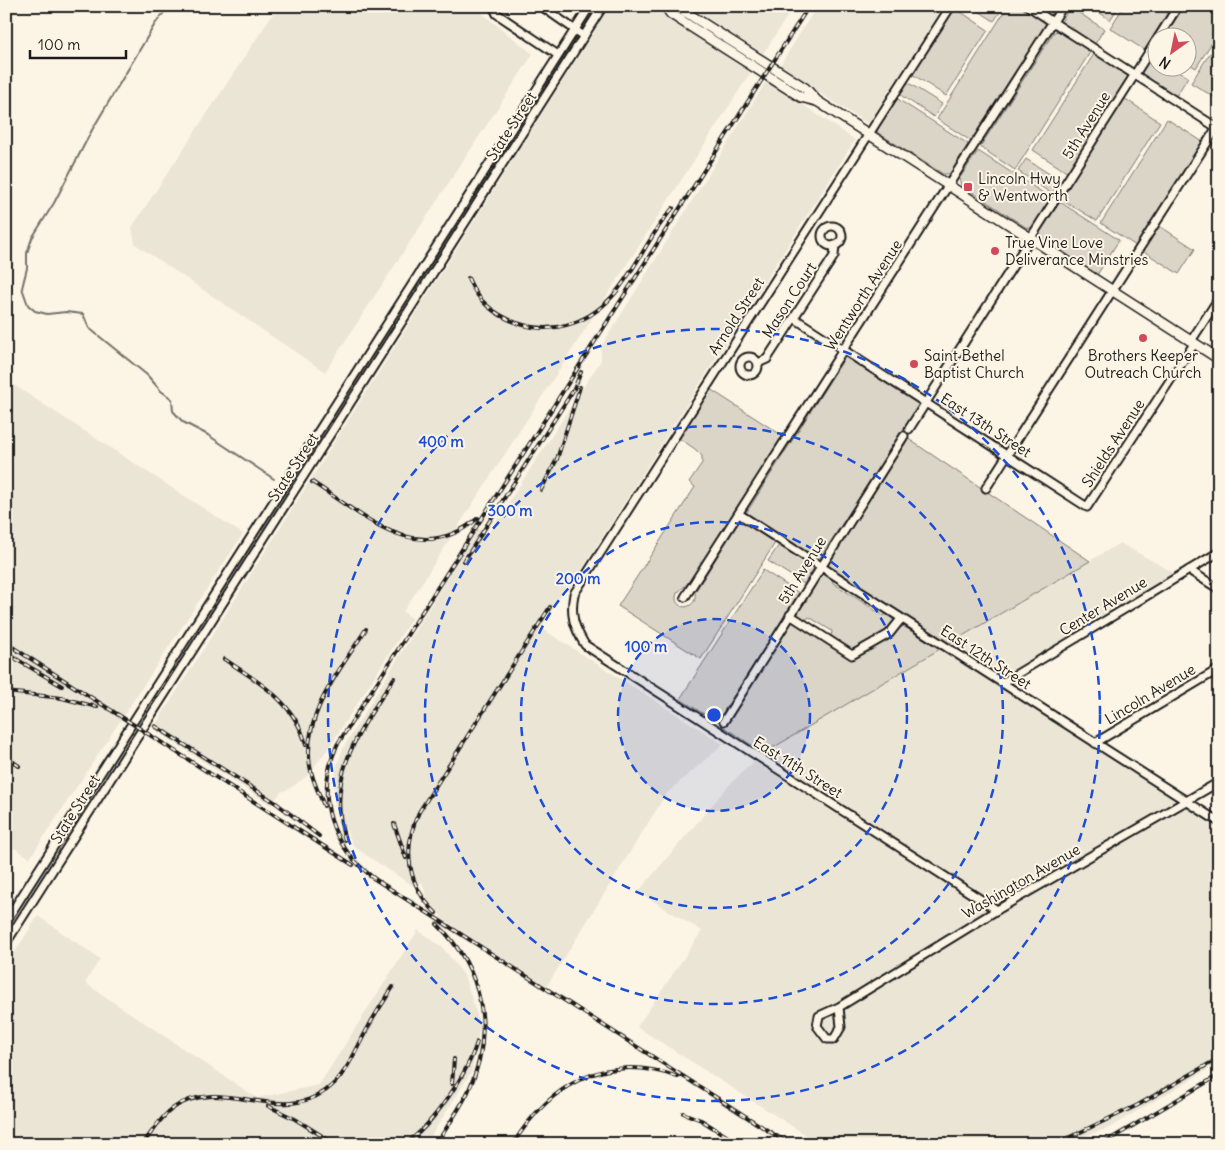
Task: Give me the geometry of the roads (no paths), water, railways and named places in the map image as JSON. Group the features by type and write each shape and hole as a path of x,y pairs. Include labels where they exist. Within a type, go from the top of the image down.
{"main road":[{"path":"665,6 671,14 801,97 816,101"},
{"path":"676,6 805,88 816,101 1219,360"}],"street":[{"path":"493,6 497,14 558,55"},
{"path":"541,6 584,36"},
{"name":"State Street","path":"6,922 590,6"},
{"name":"State Street","path":"6,943 604,6"},
{"name":"Arnold Street","path":"585,645 575,628 571,611 574,594 951,6"},
{"path":"986,488 1111,290 1218,127 1028,6"},
{"name":"Wentworth Avenue","path":"685,598 1063,6"},
{"name":"5th Avenue","path":"1164,28 1178,6"},
{"name":"5th Avenue","path":"909,429 1148,53"},
{"name":"Mason Court","path":"758,364 767,359 794,318 834,256 835,245"},
{"name":"Shields Avenue","path":"1087,507 1219,298"},
{"name":"East 13th Street","path":"794,318 1087,507"},
{"name":"5th Avenue","path":"724,721 904,436"},
{"name":"East 12th Street","path":"738,514 1219,822"},
{"name":"Center Avenue","path":"1002,684 1219,552"},
{"path":"1189,570 1219,589"},
{"path":"790,615 852,654 889,634 901,619"},
{"name":"East 11th Street","path":"585,645 998,910"},
{"name":"Lincoln Avenue","path":"1095,743 1219,669"},
{"name":"Washington Avenue","path":"839,1007 842,1026 834,1039 827,1038 817,1026 819,1016 839,1007 998,910 1219,782"}],"waterway":[{"path":"169,6 155,24 92,130 54,203 32,238 27,253 27,268 22,288 28,305 35,311 47,314 66,312 83,314 89,328 147,375 161,391 172,399 173,411 183,422 208,435 274,479"}],"railway":[{"path":"375,879 347,852 331,819 327,802 327,784 330,765 337,745 809,6"},
{"path":"468,278 482,300 494,311 509,319 535,328 554,328 566,325 586,318 616,292 660,224 673,208"},
{"path":"464,561 574,389 581,372"},
{"path":"541,490 557,459 580,387"},
{"path":"312,482 372,522 392,532 413,538 434,539 456,532 478,518"},
{"path":"436,913 426,902 419,890 410,866 410,839 419,812 550,607"},
{"path":"324,806 310,766 309,747 312,728 325,693 366,629"},
{"path":"6,643 353,865"},
{"path":"6,653 62,686"},
{"path":"224,659 274,694 293,717 301,730 306,745"},
{"path":"345,840 340,817 339,795 349,754 369,716 394,678"},
{"path":"6,692 62,698 97,707"},
{"path":"155,726 276,803 319,836"},
{"path":"6,757 19,766"},
{"path":"394,824 406,858"},
{"path":"370,876 789,1144"},
{"path":"436,1144 468,1092 477,1069 483,1024 480,1002 474,981 465,961 453,942 437,924"},
{"path":"143,1144 156,1125 172,1109 190,1100 209,1096 288,1103 307,1100 325,1091 333,1085 345,1070 393,987"},
{"path":"405,1144 426,1125 448,1098 466,1068 477,1042"},
{"path":"1055,1144 1138,1105 1219,1058"},
{"path":"452,1084 454,1059"},
{"path":"513,1144 544,1105 563,1090 583,1078 604,1071 627,1068 652,1070 678,1077"},
{"path":"1102,1144 1219,1075"},
{"path":"268,1106 295,1119 335,1144"},
{"path":"683,1113 701,1120 739,1144"}],"place":[{"name":"Lincoln Hwy & Wentworth","path":"968,187"},
{"name":"True Vine Love Deliverance Minstries","path":"995,251"},
{"name":"Brothers Keeper Outreach Church","path":"1143,338"},
{"name":"Saint Bethel Baptist Church","path":"914,364"}]}
